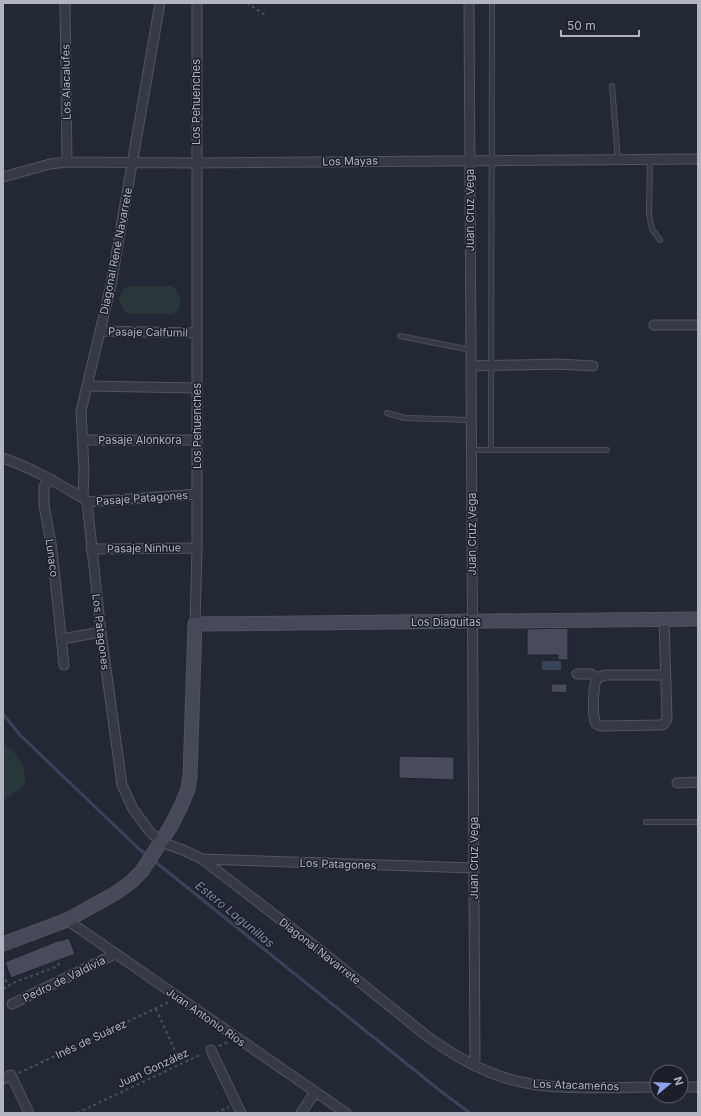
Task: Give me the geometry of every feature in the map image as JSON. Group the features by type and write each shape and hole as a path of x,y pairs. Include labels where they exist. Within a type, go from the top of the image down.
{"street":[{"name":"Los Alacalufes","path":"65,3 67,162"},
{"name":"Diagonal René Navarrete","path":"85,500 81,411 111,285 160,3"},
{"name":"Los Pehuenches","path":"161,842 182,804 188,789 190,776 197,548 197,3"},
{"name":"Juan Cruz Vega","path":"469,3 475,1066"},
{"name":"Los Mayas","path":"3,177 50,164 67,162 196,163 698,159"},
{"path":"654,326 698,325"},
{"name":"Pasaje Calfumil","path":"100,331 197,333"},
{"path":"471,366 559,364 593,366"},
{"path":"87,386 197,388"},
{"name":"Pasaje Alonkora","path":"83,440 197,440"},
{"path":"3,458 21,464 51,479 85,500"},
{"name":"Lunaco","path":"51,479 44,486 44,505 52,550 64,665"},
{"name":"Pasaje Patagones","path":"85,500 197,494"},
{"name":"Los Patagones","path":"85,500 122,785 133,809 150,832 161,842"},
{"name":"Pasaje Ninhue","path":"91,549 197,548"},
{"path":"664,619 667,719 664,724 602,726 596,724 594,718 594,684 597,678 605,675 665,675"},
{"name":"Los Diaguitas","path":"195,624 698,619"},
{"path":"62,639 101,632"},
{"path":"578,674 591,674 597,678"},
{"path":"677,783 698,782"},
{"path":"3,944 67,920 120,890 142,871 161,842"},
{"name":"Diagonal Navarrete","path":"161,842 183,850 202,860 315,946 428,1037 475,1066"},
{"name":"Los Patagones","path":"202,860 474,868"},
{"name":"Juan Antonio Ríos","path":"67,920 346,1113"},
{"name":"Pedro de Valdivia","path":"12,1004 115,954"},
{"path":"211,1050 241,1113"},
{"name":"Los Atacameños","path":"475,1066 519,1082 543,1086 649,1087"},
{"path":"7,1077 29,1113"},
{"path":"301,1113 315,1092"}],"lane":[{"path":"491,450 492,3"},
{"path":"612,86 618,160"},
{"path":"650,160 649,214 652,228 660,240"},
{"path":"400,336 471,350"},
{"path":"387,413 405,418 471,420"},
{"path":"471,450 607,450"},
{"path":"646,822 698,822"}],"path":[{"path":"247,3 265,15"},
{"path":"3,989 58,966 60,960"},
{"path":"3,974 8,986"},
{"name":"Inés de Suárez","path":"7,1077 21,1072 179,998"},
{"path":"156,1009 181,1064"},
{"name":"Juan González","path":"77,1113 237,1038"},
{"path":"216,1113 236,1103"}],"shaded area":[{"path":"128,286 172,286 178,293 180,301 179,308 172,314 128,314 122,308 119,299 122,291"},
{"path":"3,742 17,756 23,765 25,785 3,801"}],"water":[{"path":"542,661 561,661 561,670 542,670"}],"building":[{"path":"568,628 568,660 558,660 558,655 527,655 527,629"},
{"path":"551,684 567,684 567,693 551,692"},
{"path":"399,756 454,757 454,780 399,778"},
{"path":"69,938 75,954 11,978 5,962 60,940"}],"waterway":[{"name":"Estero Lagunillas","path":"3,714 20,735 148,856"},
{"name":"Estero Lagunillas","path":"153,860 438,1089 470,1113"}]}
